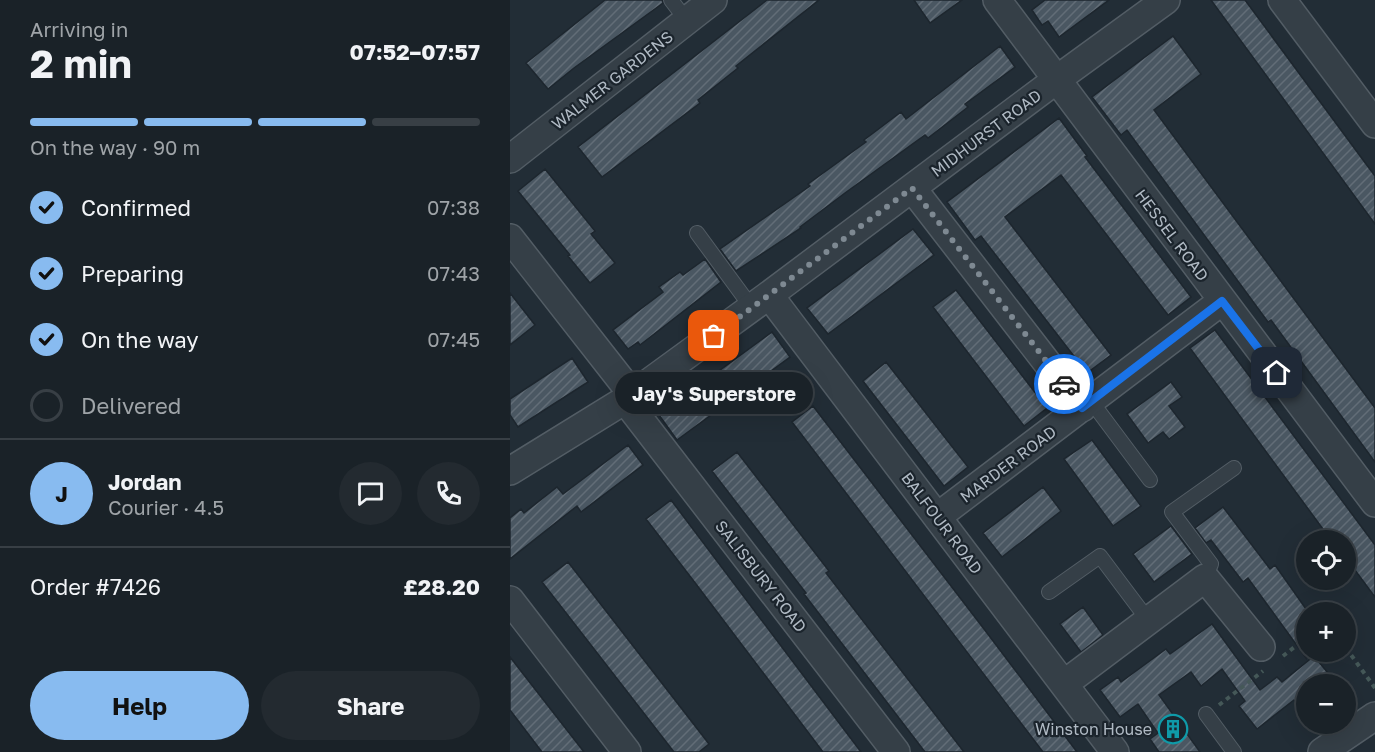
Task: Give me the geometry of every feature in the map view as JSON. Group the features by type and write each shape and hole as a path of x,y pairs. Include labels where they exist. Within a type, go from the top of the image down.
{"street":[{"name":"WALMER GARDENS","path":"510,159 713,0"},
{"name":"HESSEL ROAD","path":"997,0 1375,503"},
{"name":"MIDHURST ROAD","path":"510,471 629,397 1166,0"},
{"path":"1282,0 1375,124"},
{"path":"912,188 1087,405"},
{"name":"SALISBURY ROAD","path":"510,238 897,752"},
{"name":"BALFOUR ROAD","path":"761,301 937,517 1115,752"},
{"name":"MARDER ROAD","path":"937,517 1222,301"},
{"path":"1064,684 1205,578 1267,659"},
{"path":"510,600 627,752"},
{"path":"1329,750 1375,717"}],"lane":[{"path":"671,0 687,21"},
{"path":"697,233 761,301"},
{"path":"1087,405 1150,480"},
{"path":"1205,578 1211,564 1172,513 1234,468"},
{"path":"1049,592 1100,556 1148,620"},
{"path":"1206,714 1234,752"}],"path":[{"path":"1206,714 1267,659 1296,643"},
{"path":"1356,662 1375,688"}],"building":[{"path":"605,0 662,0 663,3 548,89 526,63"},
{"path":"767,0 819,0 736,66 738,68 698,100 700,103 602,177 578,147"},
{"path":"914,0 962,0 930,23"},
{"path":"1045,0 1109,0 1059,37 1048,21 1042,25 1032,10"},
{"path":"1211,0 1245,0 1375,176 1375,224"},
{"path":"1173,36 1201,74 1154,110 1375,408 1375,462 1271,320 1268,322 1127,130 1121,135 1092,97"},
{"path":"1000,46 1015,67 965,104 968,107 928,138 925,135 801,228 736,271 720,249 810,186 808,184 866,142 864,140 901,112 906,119"},
{"path":"1059,118 1087,156 1085,157 1191,297 1168,315 1061,175 1005,217 1111,355 1087,373 981,236 975,240 947,202"},
{"path":"545,169 595,231 591,234 615,263 590,283 518,191"},
{"path":"913,229 934,255 828,334 807,308"},
{"path":"705,259 721,282 640,345 638,342 628,349 613,330 663,292 659,287 680,272 683,275"},
{"path":"956,290 1047,408 1024,426 933,307"},
{"path":"510,293 535,325 510,345"},
{"path":"1215,330 1375,545 1375,597 1356,571 1356,530 1324,530 1190,348"},
{"path":"772,332 790,357 677,440 659,415"},
{"path":"572,358 588,382 518,427 510,415 510,399"},
{"path":"886,362 968,467 944,486 863,381"},
{"path":"1171,382 1182,397 1169,406 1185,427 1169,439 1163,432 1148,443 1127,414"},
{"path":"813,406 1077,752 1043,752 792,422"},
{"path":"1092,440 1141,506 1113,526 1064,459"},
{"path":"628,445 643,465 581,512 577,506 510,559 510,518 521,509 524,513 557,487 563,494"},
{"path":"737,452 829,571 826,573 964,752 925,752 804,594 806,593 712,471"},
{"path":"1043,487 1061,511 1002,557 983,533"},
{"path":"671,500 861,752 823,752 646,519"},
{"path":"1223,507 1270,569 1275,565 1301,602 1296,602 1296,644 1248,578 1243,582 1211,540 1206,543 1195,528"},
{"path":"1171,526 1192,554 1154,582 1133,554"},
{"path":"568,562 709,744 699,752 674,752 542,582"},
{"path":"1083,607 1103,635 1081,652 1060,624"},
{"path":"1212,624 1260,690 1277,677 1282,682 1307,662 1319,662 1329,674 1296,674 1296,702 1294,700 1257,729 1239,706 1245,701 1222,669 1201,686 1191,672 1159,695 1200,752 1159,752 1150,739 1158,733 1138,704 1120,717 1100,690 1118,677 1121,682 1166,649 1170,654"},
{"path":"510,657 584,752 542,752 510,710"}],"way so far":[{"path":"714,336 912,188 1064,384"}],"place":[{"name":"Jay's Superstore","path":"714,336"},
{"name":"Winston House","path":"1173,729"}],"route":[{"path":"1064,384 1082,408 1222,301 1277,373"}]}
